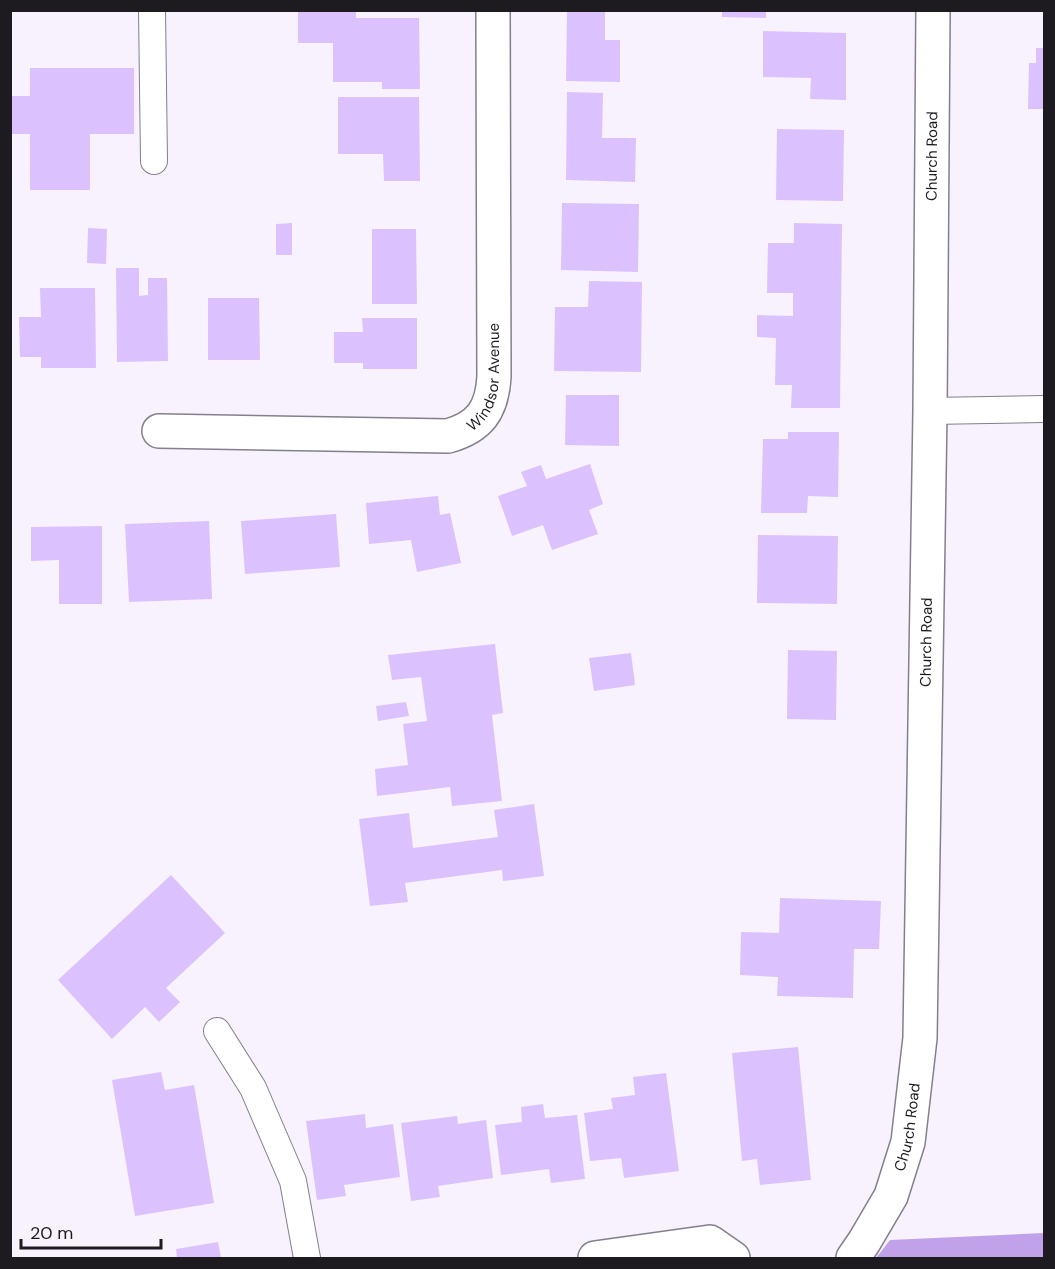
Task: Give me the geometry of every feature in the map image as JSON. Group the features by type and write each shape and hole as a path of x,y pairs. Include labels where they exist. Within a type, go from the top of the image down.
{"street":[{"name":"Windsor Avenue","path":"159,431 448,436 461,433 473,426 486,412 493,395 494,377 493,10"},
{"name":"Church Road","path":"864,1253 891,1196 908,1142 920,1038 930,411 933,10"},
{"path":"595,1258 710,1242 733,1258"}],"lane":[{"path":"153,10 154,161"},
{"path":"930,411 1044,409"},
{"path":"217,1031 253,1088 293,1181 307,1258"}],"shaded area":[{"path":"1044,1233 1044,1258 876,1258 890,1240"}],"building":[{"path":"298,10 356,10 356,18 419,18 420,89 382,89 382,82 333,82 333,43 298,43"},
{"path":"567,10 605,10 605,40 620,40 620,82 566,81"},
{"path":"722,10 766,10 766,18 722,17"},
{"path":"763,31 846,33 846,100 810,99 811,78 763,77"},
{"path":"1036,48 1044,48 1044,109 1028,109 1029,63 1036,63"},
{"path":"30,68 134,68 134,134 90,134 90,190 30,190 30,134 10,134 10,96 30,96"},
{"path":"567,92 603,93 602,138 636,138 635,182 566,180"},
{"path":"338,97 419,97 420,181 384,181 383,154 338,154"},
{"path":"777,129 844,130 843,201 776,200"},
{"path":"562,203 639,204 638,272 561,270"},
{"path":"292,223 292,255 276,255 276,224"},
{"path":"794,223 842,224 840,408 791,408 792,385 775,385 776,338 757,337 757,315 793,316 793,293 767,293 768,243 794,243"},
{"path":"88,228 107,229 106,264 87,263"},
{"path":"372,229 416,229 417,304 372,304"},
{"path":"116,268 139,268 139,296 148,295 148,278 167,278 168,361 117,362"},
{"path":"589,281 642,282 641,372 554,371 555,307 588,307"},
{"path":"40,288 95,288 96,368 41,368 41,357 20,357 19,317 41,317"},
{"path":"208,298 259,298 260,360 208,360"},
{"path":"362,318 417,318 417,369 363,369 363,363 334,363 334,332 363,332"},
{"path":"566,395 619,395 619,446 565,445"},
{"path":"788,432 839,432 838,497 808,496 807,513 761,513 763,439 788,439"},
{"path":"590,464 603,504 589,510 598,534 552,550 543,525 512,536 498,496 527,486 521,472 541,465 546,479"},
{"path":"438,496 440,515 450,513 461,563 417,572 411,540 369,544 366,503"},
{"path":"336,514 340,567 245,574 241,521"},
{"path":"209,521 212,599 129,602 125,524"},
{"path":"102,526 102,604 59,604 59,560 31,561 31,527"},
{"path":"758,535 838,536 837,604 757,603"},
{"path":"495,644 503,713 492,715 502,801 452,806 450,787 377,796 375,769 408,765 403,724 427,721 421,677 392,680 388,655"},
{"path":"788,650 837,651 836,720 787,719"},
{"path":"631,653 635,685 594,691 589,658"},
{"path":"406,702 409,716 378,721 376,706"},
{"path":"534,804 544,876 503,881 502,870 405,883 408,902 370,906 359,819 409,813 413,848 498,837 494,810"},
{"path":"171,875 225,933 166,988 180,1002 159,1022 145,1007 112,1039 58,980"},
{"path":"780,898 881,901 879,949 854,949 853,998 777,996 778,977 740,975 741,932 779,933"},
{"path":"798,1047 811,1180 760,1185 757,1159 742,1161 732,1053"},
{"path":"161,1072 165,1090 194,1085 214,1203 135,1216 112,1080"},
{"path":"666,1073 679,1171 624,1178 621,1158 590,1161 584,1113 613,1109 611,1098 635,1095 633,1077"},
{"path":"543,1104 545,1118 577,1115 585,1179 551,1183 549,1169 501,1175 495,1125 522,1122 521,1107"},
{"path":"365,1114 366,1128 393,1124 400,1177 344,1185 346,1196 317,1200 306,1121"},
{"path":"457,1116 458,1124 486,1120 493,1178 438,1186 440,1197 411,1201 401,1123"},
{"path":"218,1242 221,1258 177,1258 176,1249"}]}
